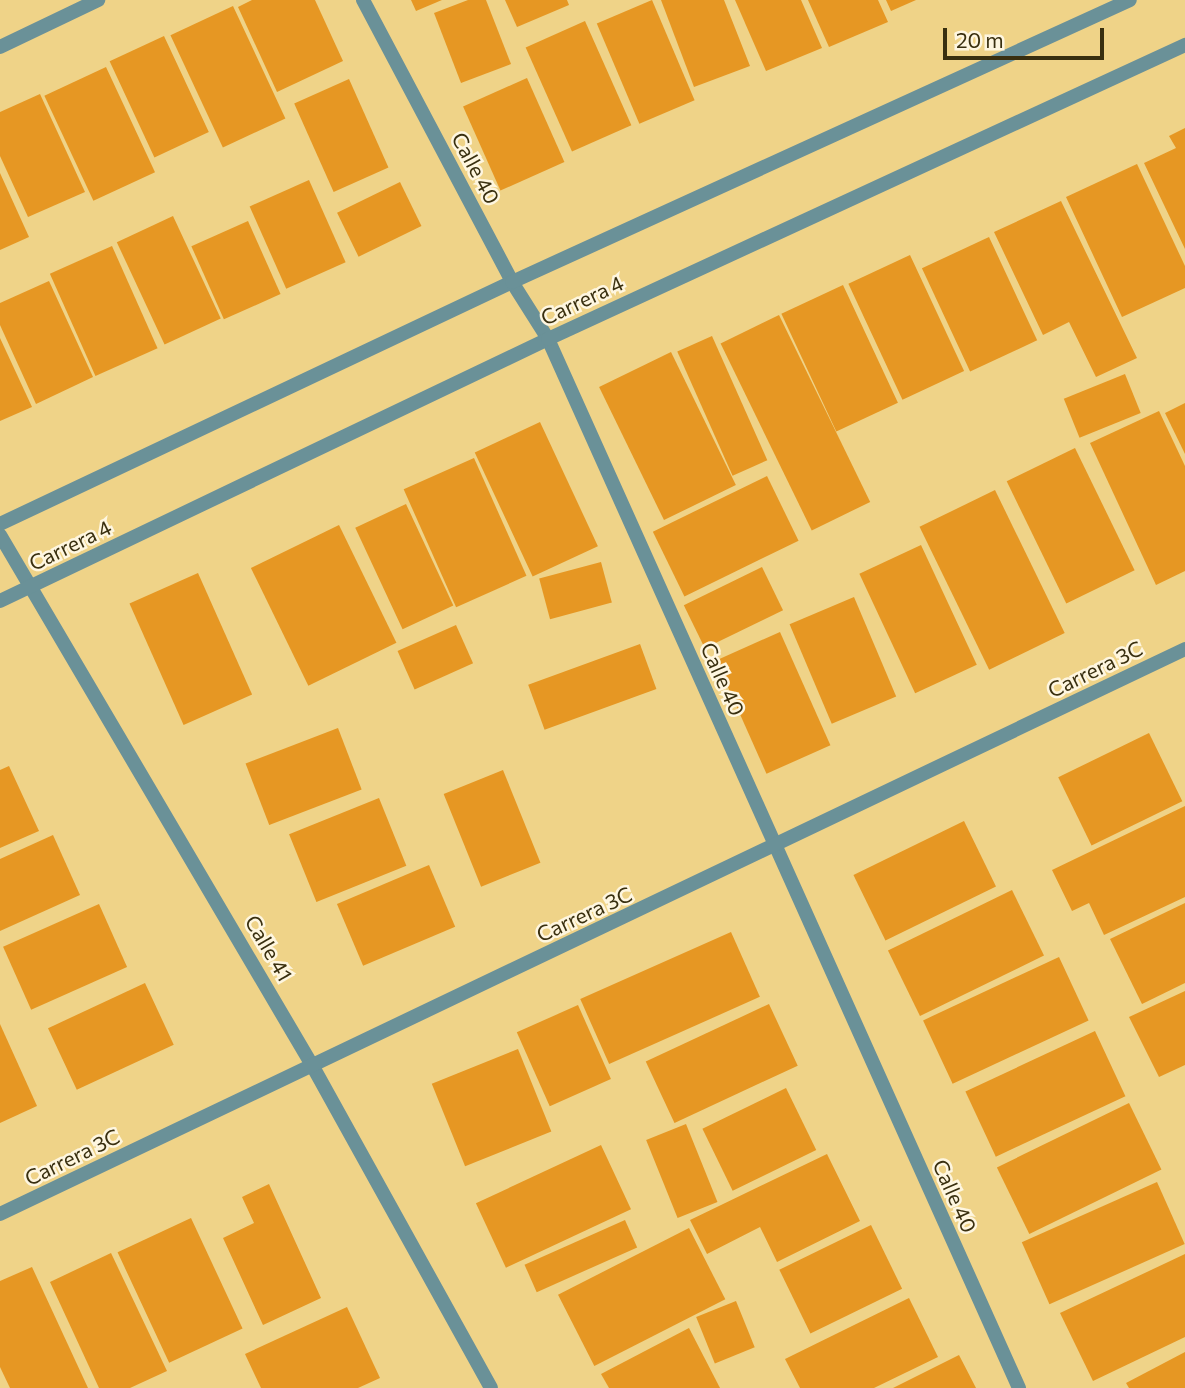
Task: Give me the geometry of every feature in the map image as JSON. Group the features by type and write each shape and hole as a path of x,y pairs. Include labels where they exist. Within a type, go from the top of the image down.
{"street":[{"path":"0,47 98,0"},
{"name":"Calle 40","path":"363,0 512,282 548,339 1019,1388"},
{"path":"0,524 512,282 1130,0"},
{"name":"Carrera 4","path":"0,601 548,339 1185,45"},
{"name":"Calle 41","path":"0,535 34,586 312,1065 491,1388"},
{"name":"Carrera 3C","path":"0,1214 775,847 1185,649"}],"building":[{"path":"252,0 315,0 343,61 277,92 238,7"},
{"path":"411,0 442,0 416,11"},
{"path":"468,0 486,0 511,64 461,83 434,13"},
{"path":"505,0 567,0 569,5 517,27"},
{"path":"652,0 695,100 639,124 597,23"},
{"path":"661,0 724,0 750,66 694,87"},
{"path":"735,0 801,0 822,48 766,71"},
{"path":"808,0 878,0 888,22 829,47"},
{"path":"886,0 916,0 891,11"},
{"path":"233,6 285,118 223,148 170,35"},
{"path":"585,21 631,125 572,152 526,47"},
{"path":"164,36 209,132 154,157 110,61"},
{"path":"106,67 155,172 93,201 44,96"},
{"path":"527,78 564,162 500,191 463,106"},
{"path":"349,79 388,168 334,192 294,103"},
{"path":"40,94 85,192 28,217 0,156 0,112"},
{"path":"1185,128 1185,249 1144,163 1176,148 1169,136"},
{"path":"1137,164 1185,266 1185,288 1122,317 1066,197"},
{"path":"0,173 29,237 0,250"},
{"path":"309,180 346,262 286,289 250,206"},
{"path":"400,182 421,226 359,257 337,213"},
{"path":"1061,201 1137,358 1096,377 1069,322 1043,335 994,232"},
{"path":"173,216 221,318 165,345 117,242"},
{"path":"248,221 281,294 224,319 191,246"},
{"path":"989,237 1037,340 970,372 922,268"},
{"path":"112,246 158,348 95,376 50,274"},
{"path":"910,255 964,371 902,400 848,284"},
{"path":"49,281 93,377 36,404 0,325 0,303"},
{"path":"843,285 898,403 836,432 781,314"},
{"path":"779,315 870,502 812,530 721,343"},
{"path":"712,336 767,460 733,476 677,351"},
{"path":"0,338 32,407 0,421"},
{"path":"671,352 736,485 664,520 599,387"},
{"path":"1125,374 1141,413 1080,438 1064,399"},
{"path":"1185,403 1185,454 1165,413"},
{"path":"1159,411 1185,466 1185,571 1156,585 1090,443"},
{"path":"540,422 598,546 533,577 475,452"},
{"path":"1075,448 1135,570 1066,604 1007,481"},
{"path":"474,458 526,576 456,607 404,489"},
{"path":"767,476 799,541 684,596 653,532"},
{"path":"995,490 1065,633 989,670 920,527"},
{"path":"406,504 453,606 403,629 355,528"},
{"path":"339,525 396,643 308,686 251,568"},
{"path":"921,545 977,665 915,693 859,574"},
{"path":"601,562 612,603 550,619 539,579"},
{"path":"762,567 783,610 705,648 684,605"},
{"path":"198,573 252,695 184,725 129,604"},
{"path":"854,597 896,696 832,724 790,624"},
{"path":"456,625 473,663 415,689 398,651"},
{"path":"780,632 830,745 766,774 716,660"},
{"path":"640,644 656,689 545,730 528,685"},
{"path":"338,728 362,790 269,825 246,763"},
{"path":"1149,733 1182,801 1092,846 1058,777"},
{"path":"9,766 39,831 0,848 0,770"},
{"path":"503,770 540,863 481,887 444,794"},
{"path":"379,798 406,866 316,902 289,834"},
{"path":"1185,806 1185,897 1104,935 1089,903 1072,911 1052,870"},
{"path":"964,821 996,887 885,941 853,875"},
{"path":"53,835 80,895 0,931 0,859"},
{"path":"429,865 455,927 363,966 337,904"},
{"path":"1012,890 1044,956 920,1016 888,950"},
{"path":"1185,903 1185,983 1142,1004 1110,939"},
{"path":"99,904 127,967 31,1010 3,947"},
{"path":"731,932 760,997 609,1064 580,999"},
{"path":"1059,957 1089,1020 953,1084 923,1020"},
{"path":"145,983 174,1045 77,1090 48,1028"},
{"path":"1185,991 1185,1065 1159,1077 1129,1017"},
{"path":"769,1004 798,1066 674,1123 646,1061"},
{"path":"578,1005 611,1079 550,1106 517,1032"},
{"path":"0,1024 37,1106 0,1123"},
{"path":"1095,1031 1125,1096 996,1157 965,1091"},
{"path":"518,1049 551,1132 465,1166 432,1084"},
{"path":"786,1088 816,1150 733,1191 702,1129"},
{"path":"1129,1103 1161,1170 1029,1234 997,1167"},
{"path":"686,1124 717,1202 678,1218 646,1140"},
{"path":"601,1145 631,1209 506,1268 476,1203"},
{"path":"827,1154 860,1221 777,1262 760,1227 707,1254 690,1220"},
{"path":"1157,1182 1185,1244 1049,1304 1022,1242"},
{"path":"269,1184 321,1298 263,1325 223,1238 254,1223 242,1197"},
{"path":"191,1218 243,1329 169,1363 118,1252"},
{"path":"625,1220 637,1247 537,1292 525,1265"},
{"path":"871,1225 902,1289 810,1334 779,1270"},
{"path":"689,1228 725,1299 594,1366 558,1295"},
{"path":"111,1253 167,1371 130,1388 99,1388 50,1282"},
{"path":"1185,1254 1185,1337 1093,1381 1060,1313"},
{"path":"32,1267 88,1388 10,1388 0,1367 0,1281"},
{"path":"909,1298 938,1357 874,1388 800,1388 785,1359"},
{"path":"736,1301 755,1347 715,1363 696,1317"},
{"path":"347,1307 380,1378 358,1388 261,1388 245,1354"},
{"path":"689,1328 720,1388 609,1388 601,1374"},
{"path":"1185,1352 1185,1388 1129,1388 1126,1383"},
{"path":"959,1355 976,1388 893,1388"}]}
